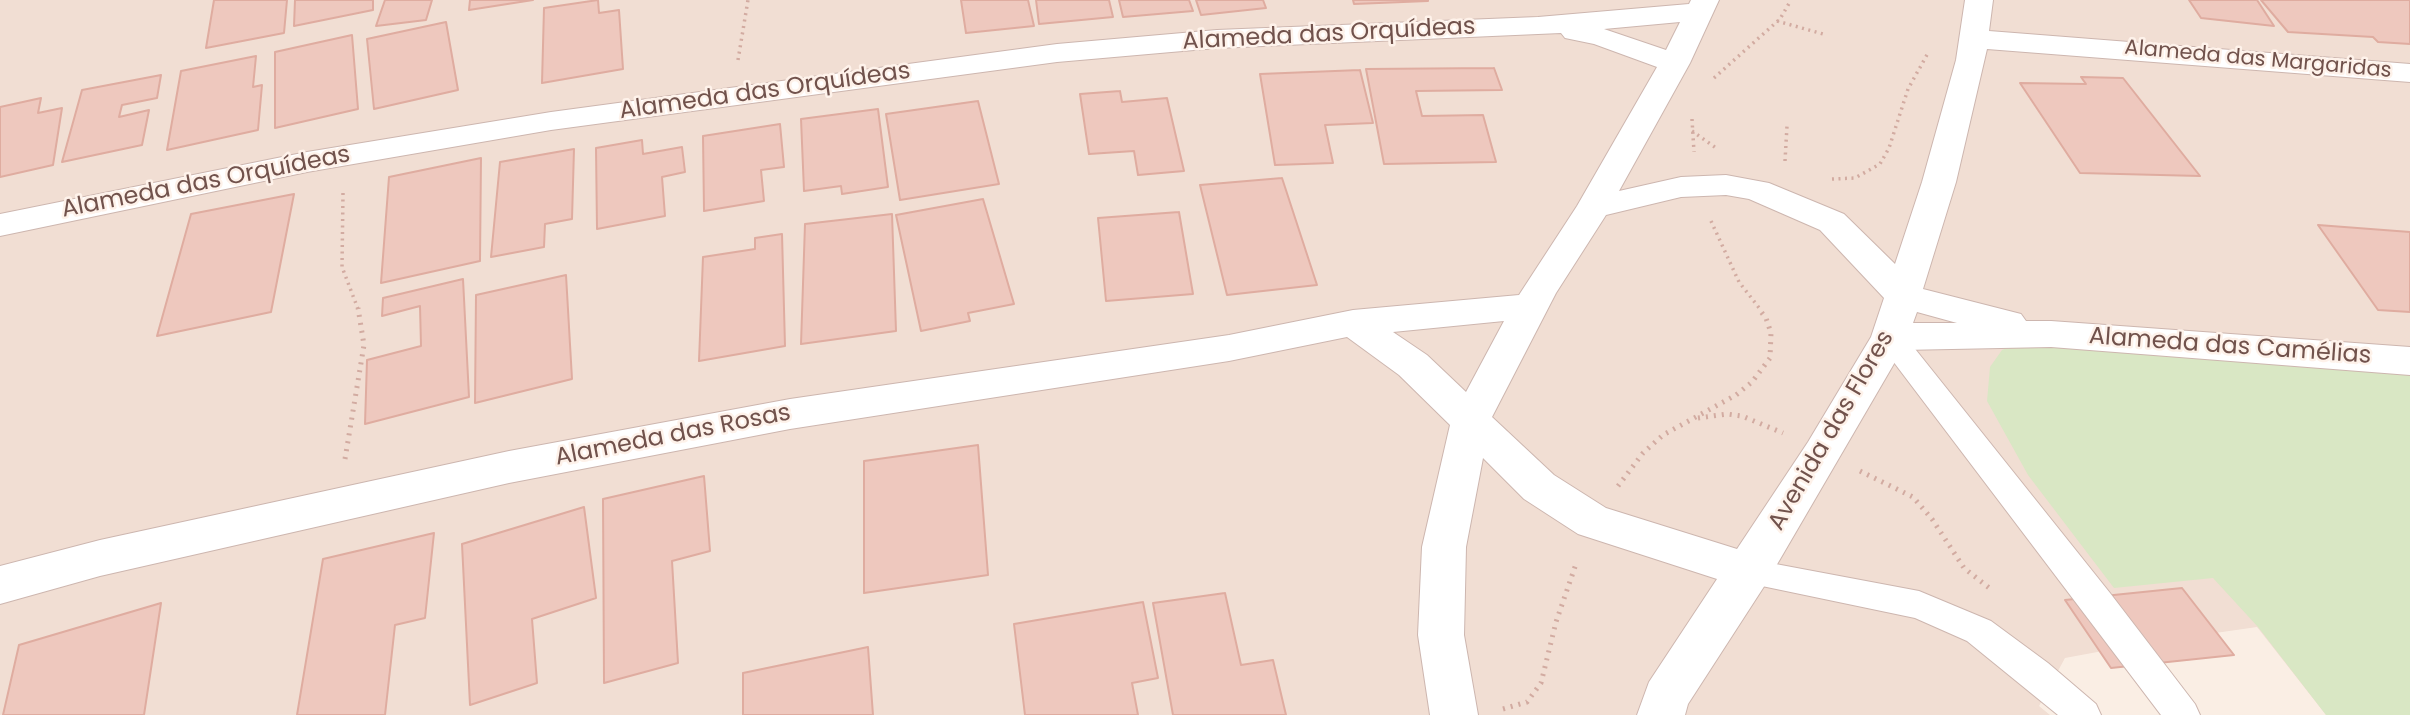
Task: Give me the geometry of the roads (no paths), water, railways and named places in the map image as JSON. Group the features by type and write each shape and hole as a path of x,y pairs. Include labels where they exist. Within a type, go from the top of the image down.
{"street":[{"name":"Alameda das Orquídeas","path":"0,225 345,155 551,121 735,95 1056,54 1217,39 1538,26 1703,6"},
{"path":"1453,712 1441,635 1444,547 1471,419 1532,306 1594,207 1675,63 1703,6"},
{"name":"Avenida das Flores","path":"1661,715 1666,697 1749,572 1823,453 1890,337 1939,182 1974,39 1993,7"},
{"name":"Alameda das Margaridas","path":"1993,7 2107,48"},
{"name":"Alameda das Orquídeas","path":"1538,26 1601,37 1675,63"},
{"name":"Alameda das Margaridas","path":"1974,39 2410,73"},
{"path":"1594,207 1681,187 1726,185 1757,190 1832,222 1903,296"},
{"name":"Alameda das Camélias","path":"1903,296 2051,334"},
{"name":"Alameda das Rosas","path":"0,585 100,558 509,467 790,414 1228,348 1353,323 1532,306"},
{"path":"1353,323 1413,365 1539,486 1593,522 1664,542 1749,572"},
{"name":"Alameda das Camélias","path":"1890,337 2051,334 2410,361"}],"lane":[{"path":"1890,337 2090,592 2182,715"},
{"path":"1749,572 1920,606 1979,632 2036,674 2082,715"}]}
